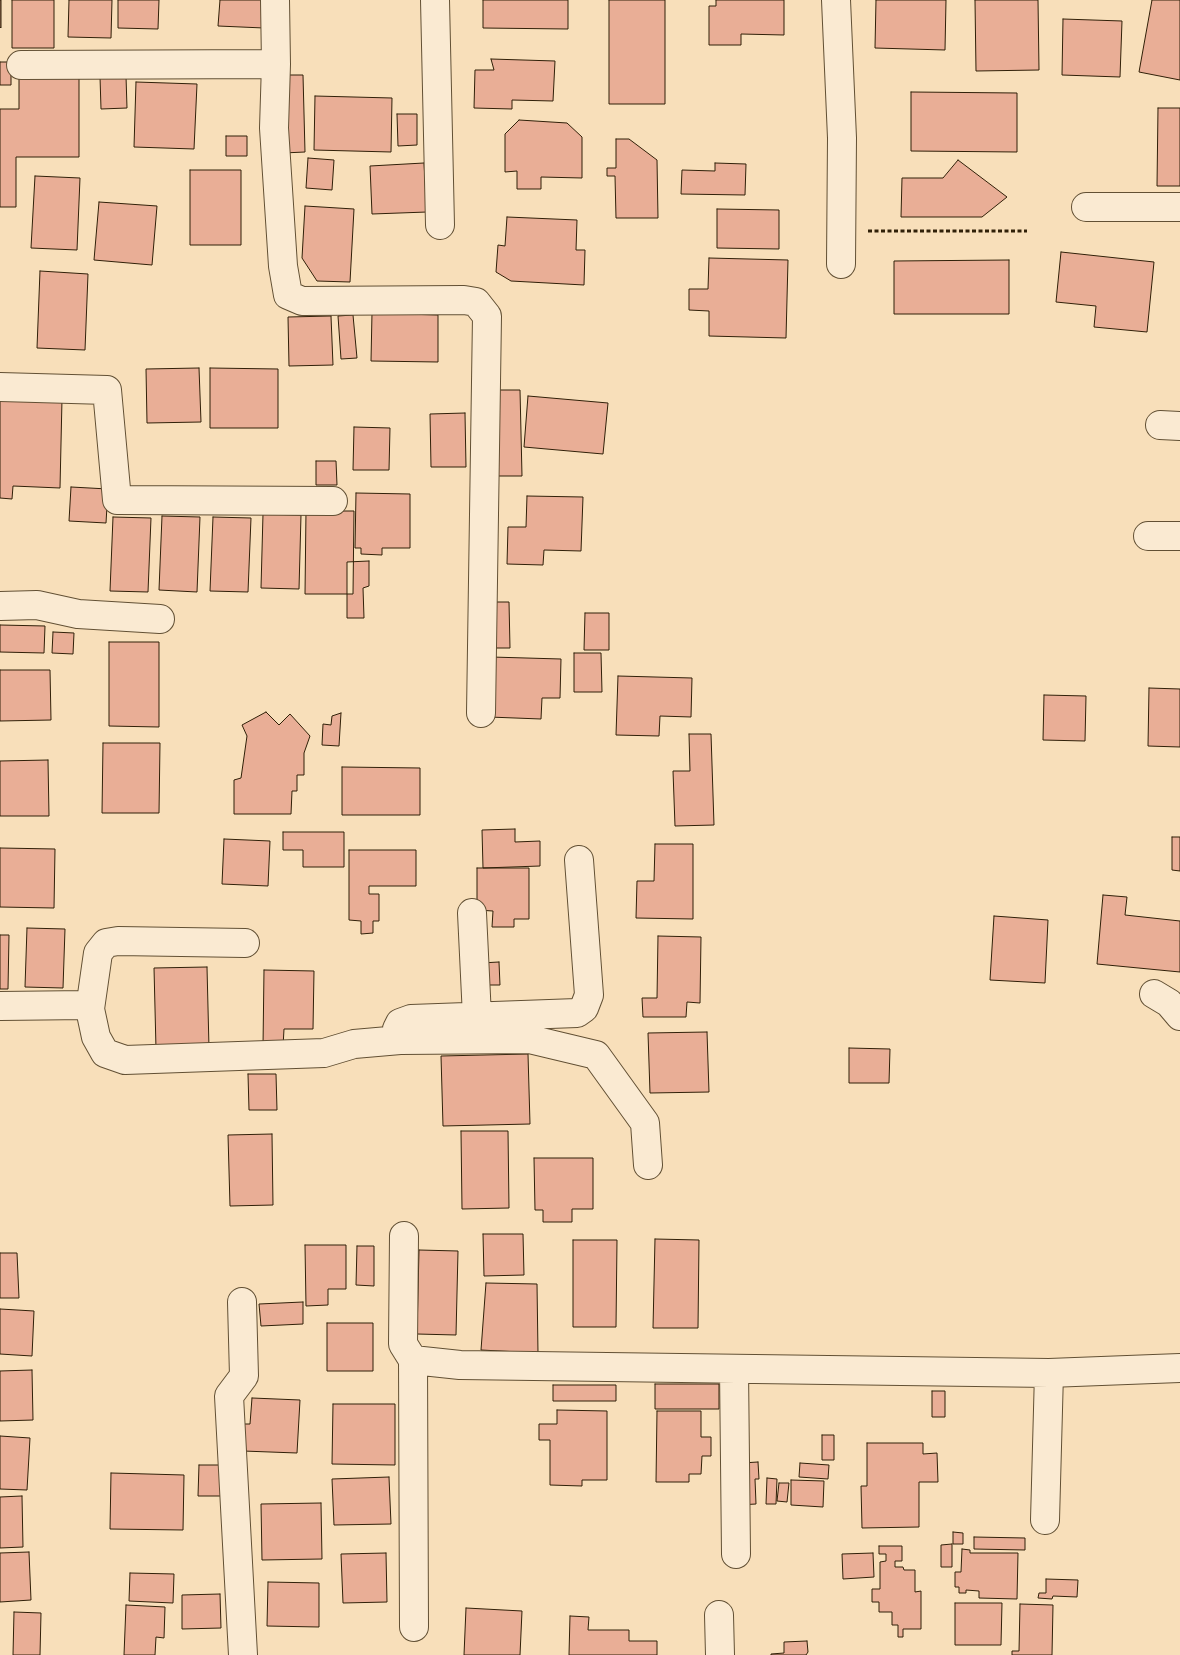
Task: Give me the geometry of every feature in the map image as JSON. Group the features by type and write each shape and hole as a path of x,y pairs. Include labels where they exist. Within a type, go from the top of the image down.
{"street":[{"path":"275,0 275,138 283,266 288,295 302,302 464,300 476,302 487,316 481,713"},
{"path":"435,0 440,224"},
{"path":"836,0 842,138 841,264"},
{"path":"21,65 276,64"},
{"path":"1086,207 1180,207"},
{"path":"0,387 108,390 117,500 333,501"},
{"path":"1148,536 1180,536"},
{"path":"0,606 37,605 78,614 160,619"},
{"path":"400,1040 397,1029 400,1024 411,1018 577,1013 584,1008 588,995 579,860"},
{"path":"472,913 477,1017"},
{"path":"246,943 118,941 106,943 98,954 90,1009 96,1037 105,1053 125,1060 324,1053 354,1044 400,1040 529,1038 596,1055 645,1123 648,1165"},
{"path":"1154,994 1169,1003 1180,1016"},
{"path":"0,1006 81,1004 86,1005 90,1009"},
{"path":"404,1236 403,1344 413,1360 414,1627"},
{"path":"242,1302 244,1376 229,1396 243,1655"},
{"path":"413,1360 460,1366 1049,1373 1180,1368"},
{"path":"734,1369 736,1554"},
{"path":"1045,1520 1049,1373"},
{"path":"719,1615 720,1655"}],"path":[{"path":"840,231 1027,230"}],"building":[{"path":"1,0 1,28 0,27"},
{"path":"12,0 54,0 54,48 12,48"},
{"path":"69,0 112,0 111,38 68,37"},
{"path":"118,0 159,0 158,29 118,28"},
{"path":"220,0 265,0 264,28 218,26"},
{"path":"483,0 568,0 568,29 483,28"},
{"path":"609,0 665,0 665,104 609,104"},
{"path":"716,0 784,0 784,35 741,34 741,45 709,45 709,6 716,6"},
{"path":"876,0 946,0 945,50 875,48"},
{"path":"975,0 1038,0 1039,70 976,71"},
{"path":"1152,0 1180,0 1180,80 1139,72"},
{"path":"1063,19 1122,21 1120,77 1062,75"},
{"path":"491,59 555,61 553,101 512,100 512,109 474,108 475,70 494,70"},
{"path":"0,62 11,62 11,85 0,85"},
{"path":"19,75 79,76 79,157 16,157 16,207 0,207 0,109 19,109"},
{"path":"281,75 303,75 305,152 283,153"},
{"path":"126,76 127,108 101,109 100,77"},
{"path":"136,82 197,84 194,149 134,147"},
{"path":"911,92 1017,93 1017,152 911,151"},
{"path":"315,96 392,98 391,152 314,150"},
{"path":"1158,108 1180,108 1180,186 1157,186"},
{"path":"397,114 417,114 417,145 398,146"},
{"path":"519,120 567,123 582,137 582,178 541,177 541,189 517,189 517,171 505,172 505,134"},
{"path":"226,136 247,136 247,156 226,156"},
{"path":"616,139 629,139 657,160 658,218 616,218 615,176 607,176 607,168 616,168"},
{"path":"308,158 334,160 332,190 306,188"},
{"path":"958,160 1007,197 982,217 901,217 902,178 943,178"},
{"path":"424,163 427,212 372,214 370,166"},
{"path":"715,163 746,164 745,195 681,194 682,170 715,171"},
{"path":"190,170 241,170 241,245 190,245"},
{"path":"35,176 80,178 77,250 31,248"},
{"path":"99,202 157,206 152,265 94,260"},
{"path":"305,206 354,209 350,282 317,281 302,258"},
{"path":"717,209 779,210 779,249 717,248"},
{"path":"507,217 577,220 576,250 585,250 584,285 511,281 496,272 498,245 505,246"},
{"path":"1061,252 1154,262 1147,332 1094,327 1096,306 1056,302"},
{"path":"709,258 788,260 786,338 709,336 709,311 689,310 689,289 708,289"},
{"path":"1009,260 1009,314 894,314 894,261"},
{"path":"40,271 88,274 85,350 37,348"},
{"path":"372,313 438,315 438,362 371,361"},
{"path":"353,315 357,358 341,359 338,316"},
{"path":"331,316 333,365 289,366 288,317"},
{"path":"199,368 201,422 147,423 146,369"},
{"path":"210,368 278,369 278,428 210,428"},
{"path":"494,390 520,390 522,476 495,476"},
{"path":"528,396 608,403 603,454 524,447"},
{"path":"0,397 62,399 60,488 13,486 12,499 0,498"},
{"path":"465,413 466,467 431,467 430,414"},
{"path":"354,427 390,428 389,470 353,470"},
{"path":"316,461 336,461 337,485 316,485"},
{"path":"71,487 108,489 106,523 69,521"},
{"path":"356,493 410,494 410,548 382,548 382,555 361,554 361,548 355,548"},
{"path":"527,496 583,497 581,551 544,550 543,565 507,564 508,527 526,527"},
{"path":"306,511 354,511 353,594 305,594"},
{"path":"263,514 301,515 299,589 261,588"},
{"path":"162,516 200,517 197,592 159,590"},
{"path":"113,517 151,518 148,592 110,591"},
{"path":"213,517 251,518 248,592 210,591"},
{"path":"369,561 369,586 363,588 364,618 347,618 347,562"},
{"path":"487,602 509,602 510,648 488,648"},
{"path":"585,613 609,613 609,650 584,650"},
{"path":"0,625 45,626 44,653 0,652"},
{"path":"53,632 74,633 73,654 52,653"},
{"path":"109,642 159,642 159,727 109,726"},
{"path":"574,653 601,653 602,692 574,692"},
{"path":"491,657 561,659 560,698 542,698 541,719 489,717"},
{"path":"0,670 50,670 51,720 0,721"},
{"path":"618,676 692,678 691,717 660,716 659,736 616,735"},
{"path":"1149,688 1180,689 1180,747 1148,746"},
{"path":"1044,695 1086,696 1085,741 1043,740"},
{"path":"266,712 279,725 290,714 310,736 304,753 304,775 297,775 297,791 292,791 291,814 234,814 234,780 241,778 247,736 242,725"},
{"path":"341,713 339,746 322,745 323,724 331,725 332,716"},
{"path":"689,734 711,734 714,825 675,826 673,771 690,771"},
{"path":"103,743 160,743 159,813 102,813"},
{"path":"48,760 49,816 0,816 0,761"},
{"path":"342,767 420,768 420,815 342,815"},
{"path":"515,829 515,842 540,841 540,866 483,868 482,830"},
{"path":"283,832 344,832 344,867 303,867 303,850 283,850"},
{"path":"1172,837 1180,837 1180,871 1172,870"},
{"path":"224,839 270,841 268,886 222,884"},
{"path":"655,844 693,844 693,919 636,918 637,881 654,881"},
{"path":"0,848 55,849 54,908 0,907"},
{"path":"349,850 416,850 416,886 369,886 369,894 379,894 379,921 373,921 373,933 361,934 361,921 349,920"},
{"path":"477,868 529,868 529,919 514,919 514,927 492,927 493,911 477,910"},
{"path":"1103,895 1127,897 1125,915 1180,921 1180,972 1097,964"},
{"path":"994,916 1048,920 1045,983 990,980"},
{"path":"27,928 65,929 63,988 25,987"},
{"path":"0,935 9,935 8,989 0,989"},
{"path":"658,936 701,937 700,1003 687,1002 686,1017 643,1017 642,998 657,998"},
{"path":"499,962 500,985 482,985 481,963"},
{"path":"207,967 209,1048 156,1049 154,968"},
{"path":"264,970 314,971 313,1029 284,1029 283,1047 263,1046"},
{"path":"707,1032 709,1092 650,1093 648,1033"},
{"path":"849,1048 890,1049 889,1083 849,1083"},
{"path":"528,1054 530,1124 443,1126 441,1056"},
{"path":"248,1074 276,1074 277,1110 249,1110"},
{"path":"461,1131 508,1131 509,1208 462,1209"},
{"path":"272,1134 273,1205 230,1206 228,1135"},
{"path":"534,1158 593,1158 593,1209 572,1209 572,1222 543,1222 543,1210 535,1210"},
{"path":"483,1234 523,1234 524,1275 484,1276"},
{"path":"655,1239 699,1240 698,1328 653,1328"},
{"path":"573,1240 617,1240 616,1327 573,1327"},
{"path":"305,1245 346,1245 346,1289 328,1289 328,1305 306,1306"},
{"path":"357,1246 374,1246 374,1286 356,1285"},
{"path":"419,1250 458,1251 456,1335 417,1334"},
{"path":"0,1253 17,1253 19,1298 0,1298"},
{"path":"486,1283 537,1284 538,1353 481,1350"},
{"path":"303,1302 303,1324 261,1326 259,1304"},
{"path":"0,1309 34,1311 32,1356 0,1354"},
{"path":"327,1323 373,1323 373,1371 327,1371"},
{"path":"32,1370 33,1420 0,1421 0,1371"},
{"path":"655,1384 719,1384 719,1409 655,1409"},
{"path":"553,1385 616,1385 616,1401 553,1401"},
{"path":"932,1391 945,1391 945,1417 932,1417"},
{"path":"252,1398 300,1400 297,1453 243,1451 244,1424 250,1424"},
{"path":"333,1404 395,1404 395,1465 332,1464"},
{"path":"557,1410 607,1411 607,1480 582,1480 582,1486 550,1485 550,1440 539,1440 539,1424 557,1424"},
{"path":"657,1411 701,1411 701,1437 711,1437 711,1456 702,1456 701,1474 689,1474 689,1482 656,1482"},
{"path":"822,1435 834,1435 834,1460 822,1460"},
{"path":"0,1436 30,1438 27,1490 0,1489"},
{"path":"867,1443 923,1443 923,1454 937,1453 938,1482 919,1482 919,1527 862,1528 861,1486 867,1486"},
{"path":"758,1462 759,1479 755,1479 756,1504 738,1505 742,1463"},
{"path":"800,1463 829,1465 828,1479 799,1477"},
{"path":"199,1465 222,1465 222,1496 198,1496"},
{"path":"111,1473 184,1475 183,1530 110,1529"},
{"path":"389,1477 391,1524 334,1525 332,1479"},
{"path":"767,1478 777,1479 776,1504 766,1504"},
{"path":"791,1480 824,1481 823,1507 791,1505"},
{"path":"779,1483 789,1483 787,1502 777,1501"},
{"path":"22,1496 23,1547 0,1548 0,1497"},
{"path":"321,1503 322,1559 262,1560 261,1504"},
{"path":"953,1532 963,1533 963,1544 953,1544"},
{"path":"974,1537 1025,1538 1025,1550 974,1549"},
{"path":"952,1544 952,1567 941,1567 941,1545"},
{"path":"879,1546 902,1546 902,1561 895,1561 895,1567 903,1567 904,1570 915,1570 915,1592 921,1591 921,1629 903,1629 903,1637 898,1637 898,1625 892,1625 892,1612 879,1612 879,1602 872,1602 872,1589 880,1589 880,1562 886,1561 886,1554 879,1554"},
{"path":"962,1549 970,1550 970,1553 1018,1553 1017,1599 979,1598 979,1591 966,1590 966,1593 959,1593 959,1587 955,1587 955,1572 961,1572"},
{"path":"29,1552 31,1600 0,1602 0,1553"},
{"path":"386,1553 387,1602 343,1603 341,1554"},
{"path":"873,1553 874,1577 843,1579 842,1554"},
{"path":"130,1573 174,1574 173,1603 129,1601"},
{"path":"1046,1579 1078,1580 1077,1597 1053,1596 1052,1599 1038,1598 1039,1593 1046,1593"},
{"path":"268,1582 319,1583 319,1627 267,1626"},
{"path":"220,1594 221,1628 182,1629 182,1595"},
{"path":"955,1603 1002,1603 1001,1645 955,1645"},
{"path":"1020,1604 1053,1605 1052,1655 1012,1655 1012,1651 1019,1651"},
{"path":"126,1605 165,1607 164,1638 156,1637 155,1655 124,1655"},
{"path":"466,1608 522,1611 520,1655 464,1655"},
{"path":"14,1612 41,1613 40,1655 13,1655"},
{"path":"570,1616 589,1617 588,1630 629,1630 629,1641 657,1641 657,1655 569,1655"},
{"path":"807,1641 808,1652 806,1655 771,1655 784,1653 784,1642"}]}
